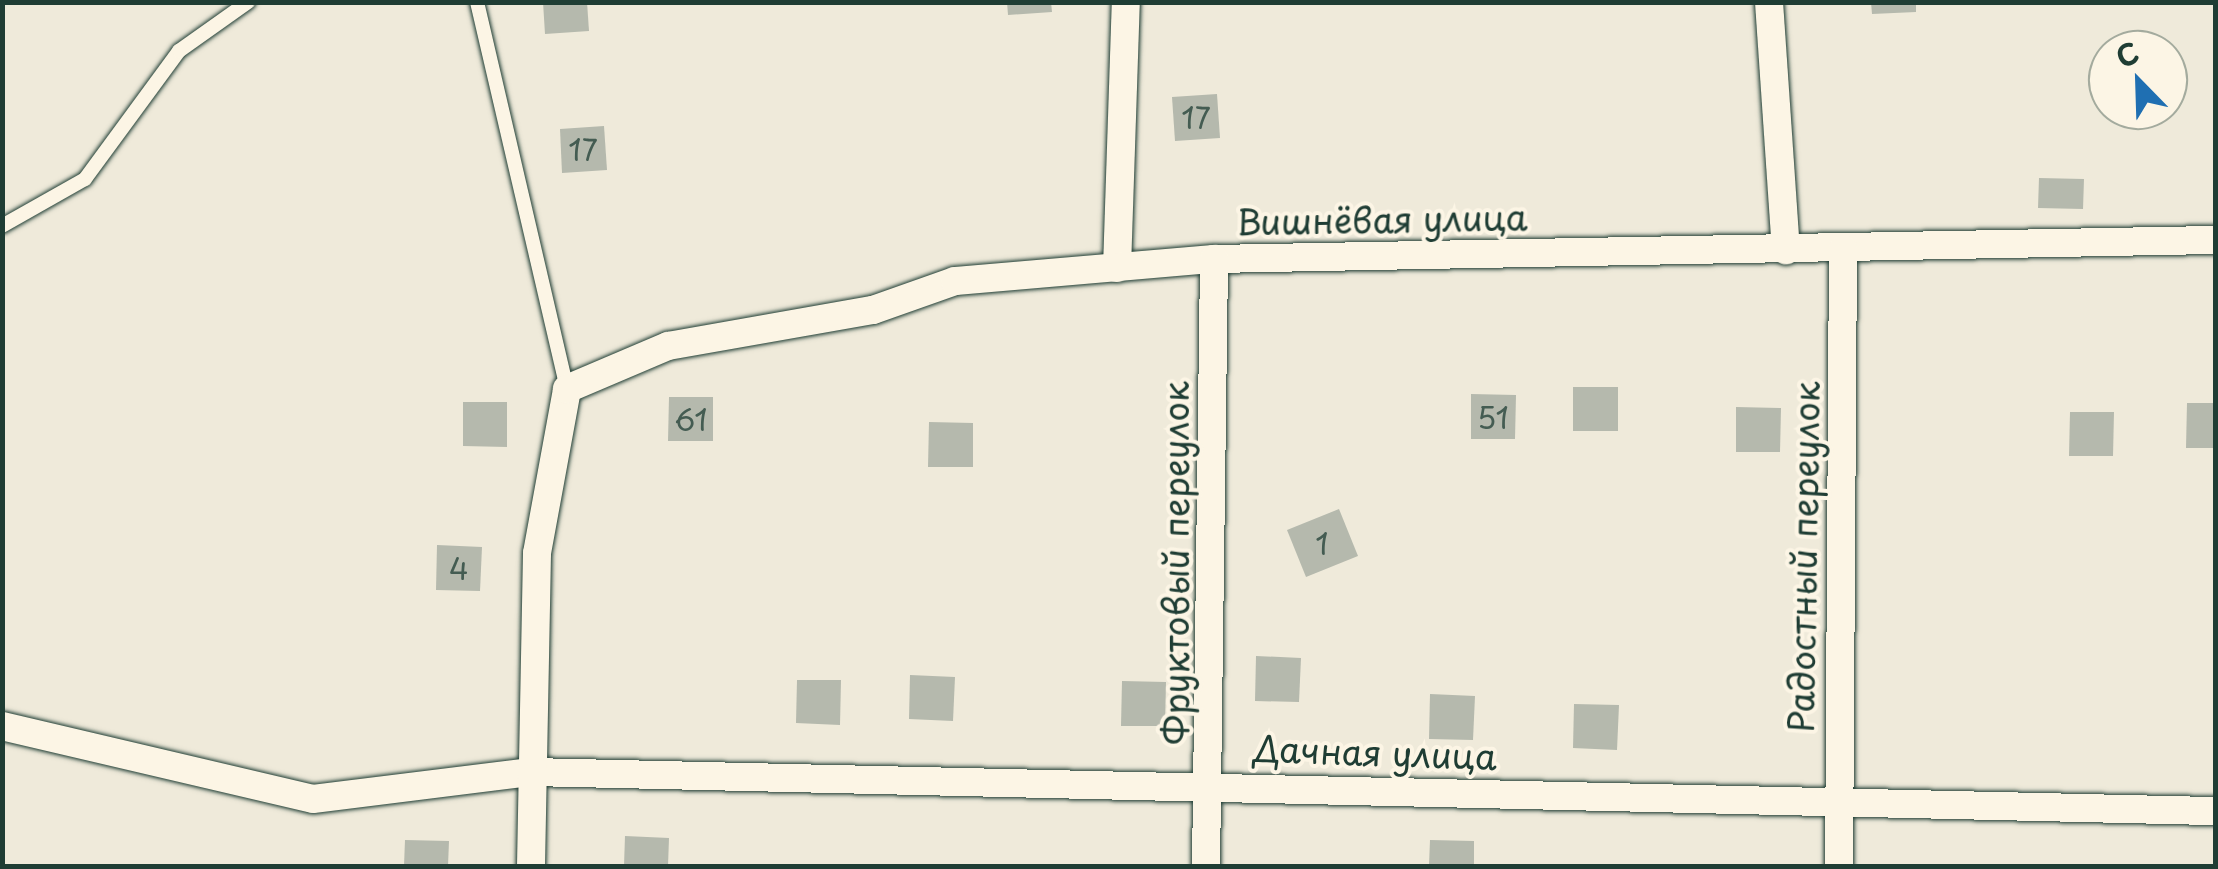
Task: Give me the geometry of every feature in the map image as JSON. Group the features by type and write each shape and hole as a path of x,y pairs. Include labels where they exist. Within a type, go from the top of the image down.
{"street":[{"path":"1117,268 1126,2"},
{"path":"1769,2 1786,250"},
{"name":"Вишнёвая улица","path":"568,388 668,346 873,310 956,281 1214,259 2216,240"},
{"name":"Радостный переулок","path":"1838,866 1844,249"},
{"name":"Фруктовый переулок","path":"1206,866 1211,783 1214,259"},
{"path":"532,866 537,553 568,388"},
{"name":"Дачная улица","path":"2,726 313,799 532,772 1211,783 1838,808 2216,811"}],"lane":[{"path":"2,226 85,179 179,51 248,2"},
{"path":"477,2 568,388"}],"building":[{"path":"543,2 587,2 589,31 545,34"},
{"path":"1007,2 1051,2 1052,12 1008,15"},
{"path":"1871,2 1916,2 1916,12 1872,14"},
{"path":"1217,94 1220,138 1175,141 1172,97"},
{"path":"604,126 607,170 562,173 560,129"},
{"path":"2039,178 2084,179 2083,209 2038,208"},
{"path":"1573,387 1618,387 1618,431 1573,431"},
{"path":"1471,394 1516,395 1515,439 1471,439"},
{"path":"669,397 713,397 713,441 668,441"},
{"path":"463,402 507,402 507,447 463,446"},
{"path":"2187,403 2216,403 2216,448 2186,448"},
{"path":"1736,407 1781,408 1780,452 1736,452"},
{"path":"2070,412 2114,412 2113,456 2069,456"},
{"path":"929,422 973,423 973,467 928,467"},
{"path":"1339,509 1358,556 1306,577 1287,530"},
{"path":"437,545 482,547 480,591 436,590"},
{"path":"1256,656 1301,658 1299,702 1255,701"},
{"path":"910,675 955,677 953,721 909,719"},
{"path":"797,680 841,680 840,725 796,723"},
{"path":"1122,681 1166,682 1165,726 1121,726"},
{"path":"1430,694 1475,696 1473,740 1429,739"},
{"path":"1574,704 1619,705 1617,750 1573,748"},
{"path":"625,836 669,838 668,866 624,866"},
{"path":"405,840 449,841 448,866 404,866"},
{"path":"1430,840 1474,841 1474,866 1429,866"}]}
